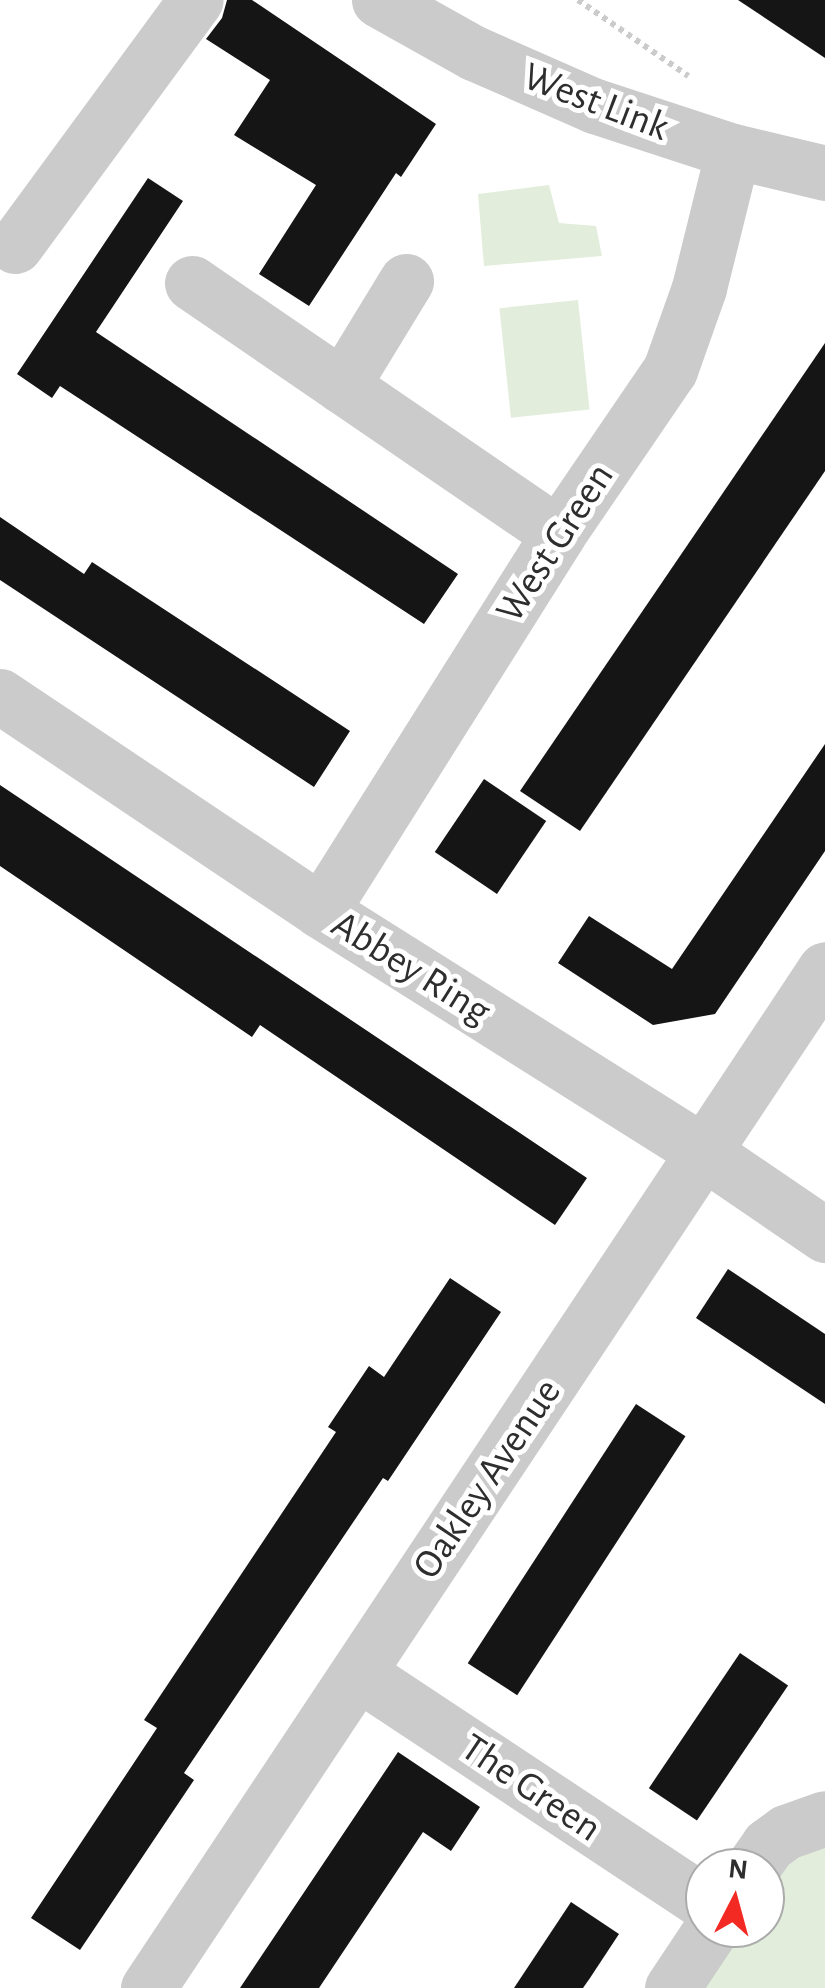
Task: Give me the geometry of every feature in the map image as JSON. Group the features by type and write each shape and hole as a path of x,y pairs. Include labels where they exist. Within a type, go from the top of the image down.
{"street":[{"path":"15,246 196,0"},
{"name":"West Link","path":"380,0 474,52 595,106 733,152 825,172"},
{"name":"West Green","path":"321,911 558,534 670,370 699,288 733,152"},
{"path":"342,386 406,280"},
{"path":"192,284 558,534"},
{"name":"Abbey Ring","path":"0,696 321,911 702,1151 825,1235"},
{"name":"Oakley Avenue","path":"148,1988 825,969"},
{"name":"The Green","path":"358,1673 685,1890"},
{"path":"766,1848 786,1832 825,1818"},
{"path":"672,1988 699,1948"}],"path":[{"path":"578,0 698,83"}],"green space":[{"path":"549,185 559,223 596,226 602,256 484,266 478,194"},
{"path":"578,300 589,409 511,418 499,308"},
{"path":"825,1845 825,1988 703,1988 729,1948 785,1948 785,1865"}],"building":[{"path":"227,0 252,0 436,124 401,177 396,173 309,306 259,274 316,185 234,135 270,80 206,39 222,18"},
{"path":"738,0 825,0 825,58"},
{"path":"148,178 183,201 96,332 458,574 424,624 60,386 52,398 17,374"},
{"path":"825,343 825,471 580,831 520,791"},
{"path":"0,517 84,574 92,562 350,731 314,787 0,580"},
{"path":"825,744 825,851 715,1014 653,1025 558,963 589,916 672,969"},
{"path":"484,779 546,821 497,894 435,852"},
{"path":"0,785 587,1178 555,1225 260,1025 252,1037 0,866"},
{"path":"728,1269 825,1334 825,1404 696,1318"},
{"path":"450,1278 501,1312 388,1481 383,1478 184,1773 194,1780 80,1950 31,1918 157,1728 144,1720 336,1432 328,1427 369,1366 384,1377"},
{"path":"636,1404 685,1436 517,1695 468,1663"},
{"path":"740,1653 788,1685 697,1821 649,1788"},
{"path":"398,1752 480,1807 451,1851 423,1832 319,1988 240,1988"},
{"path":"571,1902 619,1934 590,1978 583,1988 514,1988"}]}
